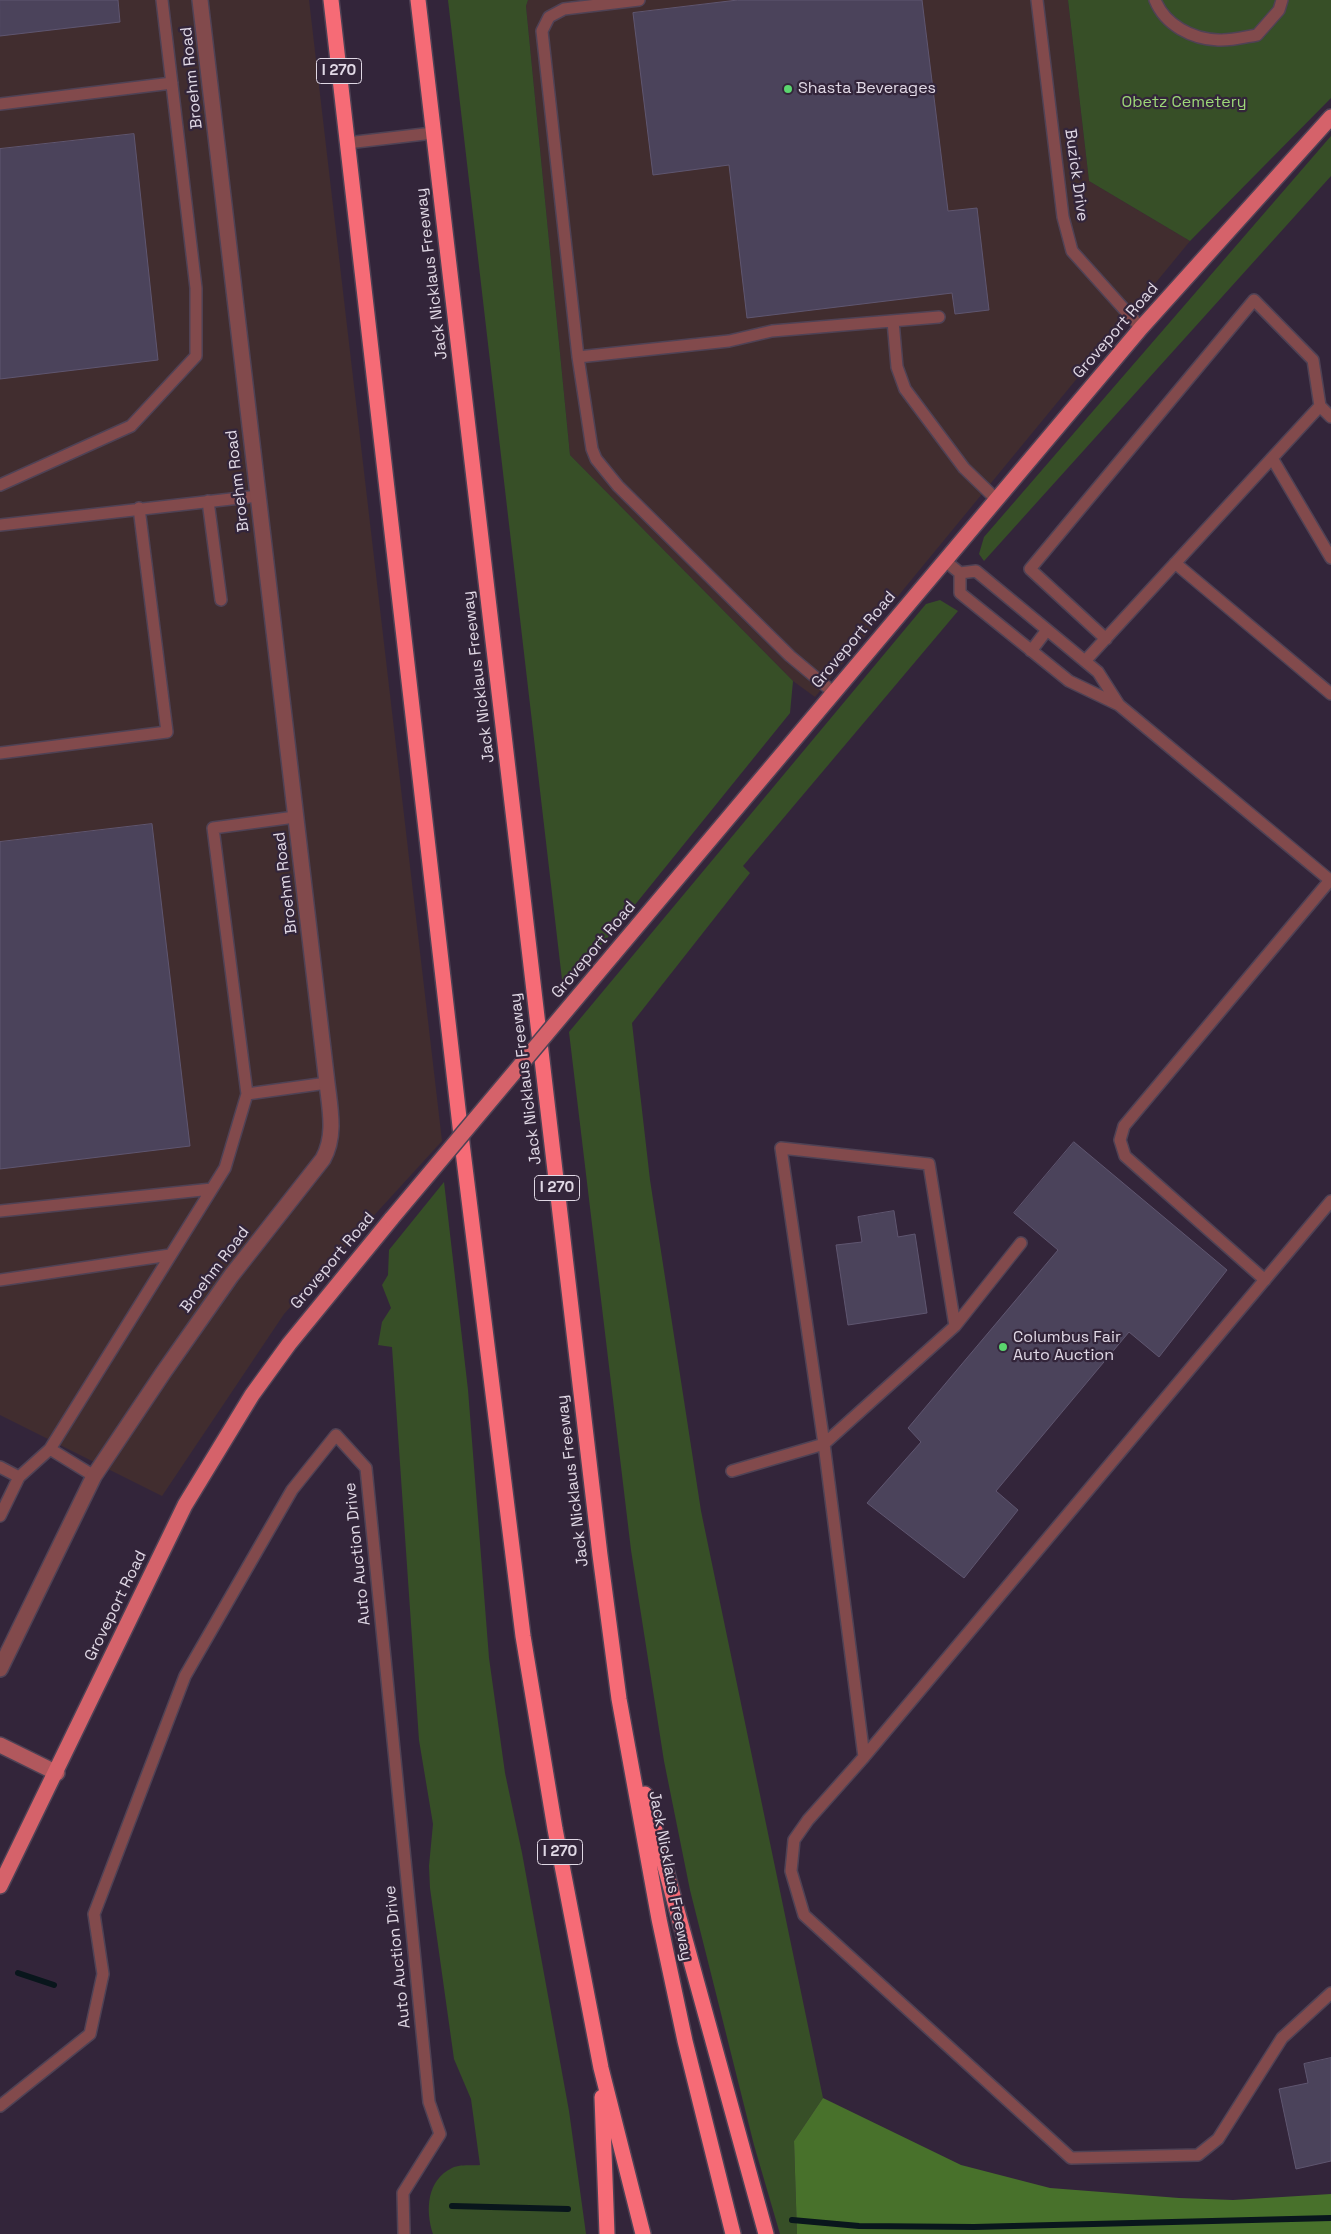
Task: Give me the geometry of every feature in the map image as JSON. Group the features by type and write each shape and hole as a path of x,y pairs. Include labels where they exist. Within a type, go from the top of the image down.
{"highway":[{"name":"I 270","path":"331,0 461,1135 523,1636 555,1829 601,2068 643,2234"},
{"name":"Jack Nicklaus Freeway","path":"418,0 600,1556 619,1699 659,1919 677,2003 733,2234"},
{"path":"619,1699 766,2234"},
{"path":"601,2068 608,2234"}],"main road":[{"name":"Groveport Road","path":"0,1886 185,1505 252,1395 295,1336 996,498 1141,328 1331,117"}],"street":[{"name":"Broehm Road","path":"0,1669 4,1649 94,1476 231,1276 323,1160 330,1147 331,1133 327,1083 200,0"},
{"path":"0,1745 56,1773"}],"lane":[{"path":"0,485 131,426 196,356 196,288 162,0"},
{"path":"640,0 564,10 549,17 542,31 578,357 592,449 602,466 618,486 790,656 833,692"},
{"name":"Buzick Drive","path":"1037,0 1064,217 1072,251 1141,328"},
{"path":"1156,0 1160,10 1182,32 1218,40 1257,35 1279,10 1282,0"},
{"path":"0,104 172,83"},
{"path":"347,143 433,133"},
{"path":"1106,639 1030,569 1254,300 1313,360 1320,406 1331,417"},
{"path":"578,357 729,341 772,331 939,317"},
{"path":"893,321 898,367 905,389 964,468 996,498"},
{"path":"1085,661 1320,406"},
{"path":"1272,458 1331,558"},
{"path":"0,525 258,496"},
{"path":"208,501 221,600"},
{"path":"0,753 167,732 139,508"},
{"path":"944,560 960,573 976,572 1085,661 1098,672 1119,705"},
{"path":"1175,563 1331,694"},
{"path":"960,573 960,593 1069,681 1119,705 1331,880 1124,1126 1120,1140 1125,1156 1265,1280"},
{"path":"1031,651 1047,630"},
{"path":"0,1516 19,1477 50,1449 225,1168 247,1094 213,828 295,817"},
{"path":"247,1094 327,1083"},
{"path":"864,1757 824,1444 781,1148 929,1164 955,1326"},
{"path":"0,1211 212,1189"},
{"path":"1331,1201 864,1757 808,1820 794,1840 791,1871 804,1915 1071,2158 1198,2155 1218,2139 1282,2038 1331,1993"},
{"path":"732,1472 824,1444 955,1326 1021,1243"},
{"path":"0,1280 170,1255"},
{"name":"Auto Auction Drive","path":"0,2106 90,2034 104,1974 94,1914 185,1676 292,1490 336,1435 366,1468 429,2102 440,2134 403,2193 404,2234"},
{"path":"50,1449 94,1476"},
{"path":"0,1467 19,1477"}],"shaded area":[{"path":"0,0 309,0 442,1141 284,1314 162,1496 0,1415"},
{"path":"528,0 1068,0 1089,181 1190,241 815,697 793,681 570,455 526,6"}],"green space":[{"path":"448,0 528,0 526,6 570,455 793,681 790,713 617,927 563,988"},
{"name":"Obetz Cemetery","path":"1068,0 1331,0 1331,98 1190,241 1089,181"},
{"path":"1331,136 1331,176 984,561 979,554 984,537"},
{"path":"940,600 958,611 743,866 750,873 632,1023 650,1180 701,1511 823,2098 794,2141 797,2234 780,2234 754,2145 690,1890 664,1761 631,1550 569,1032 926,604"},
{"path":"444,1182 468,1390 489,1658 505,1773 522,1853 569,2111 586,2234 433,2234 430,2225 430,2196 437,2180 452,2168 480,2165 471,2099 454,2059 430,1888 429,1866 433,1824 419,1740 392,1347 378,1345 382,1322 391,1308 382,1285 388,1275 389,1250"},
{"path":"823,2098 961,2165 1050,2188 1179,2198 1233,2200 1331,2194 1331,2234 797,2234 794,2141"}],"building":[{"path":"0,0 118,0 120,22 0,36"},
{"name":"Shasta Beverages","path":"738,0 922,0 948,211 977,208 989,310 955,314 952,293 747,318 729,165 653,175 633,13"},
{"path":"134,134 158,360 0,379 0,149"},
{"path":"152,824 190,1146 0,1169 0,842"},
{"path":"1074,1142 1227,1270 1159,1357 1129,1332 996,1491 1018,1510 964,1578 867,1503 921,1442 908,1428 1058,1250 1014,1213"},
{"path":"894,1211 898,1237 915,1234 927,1313 848,1325 836,1245 862,1242 858,1217"},
{"path":"1331,2058 1331,2161 1296,2169 1279,2089 1308,2083 1304,2064"}],"waterway":[{"path":"18,1973 54,1985"},
{"path":"452,2206 568,2209"},
{"path":"792,2220 859,2226 974,2227 1331,2218"}],"place":[{"name":"Shasta Beverages","path":"788,89"},
{"name":"Columbus Fair Auto Auction","path":"1003,1347"}]}
